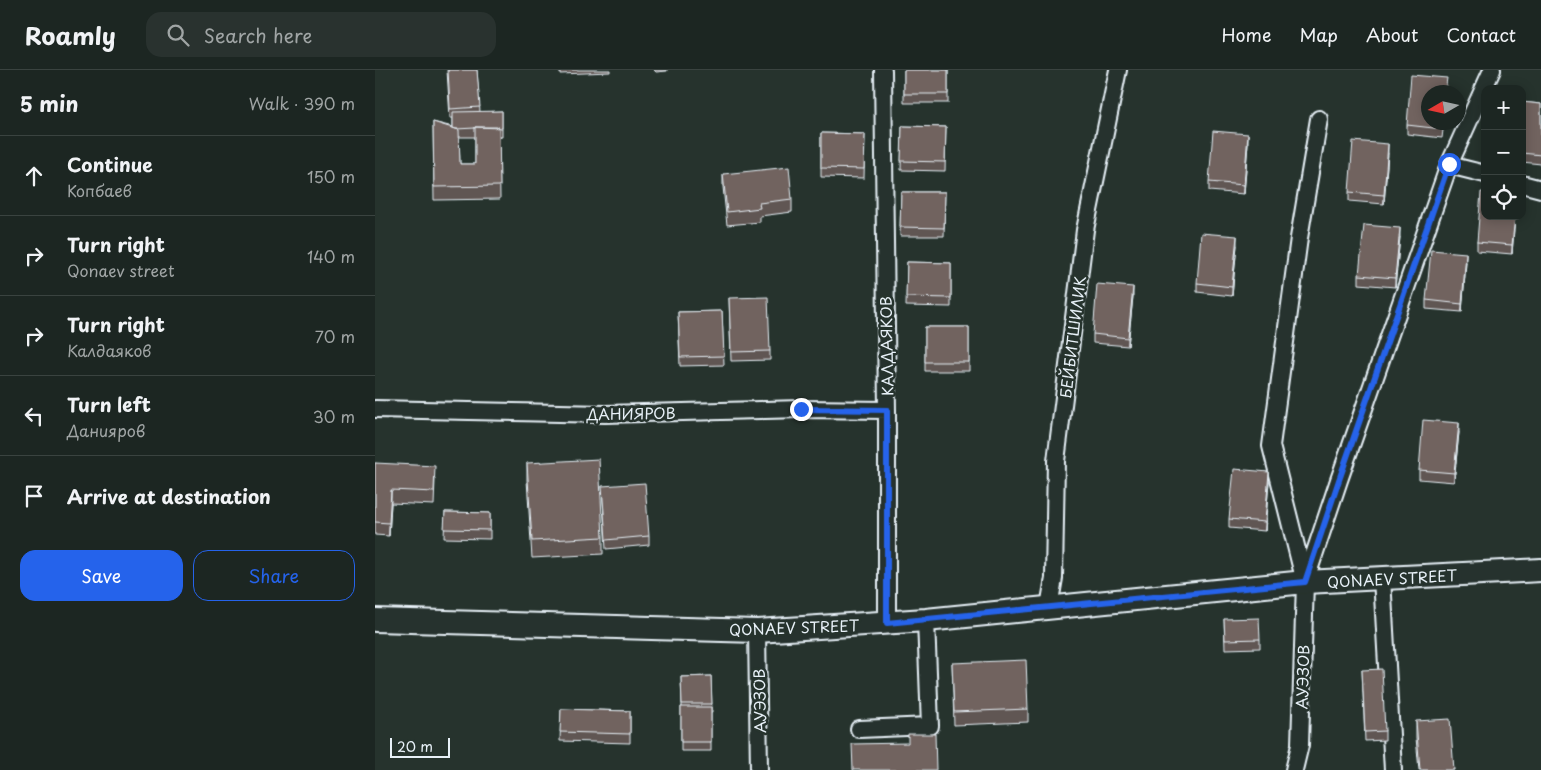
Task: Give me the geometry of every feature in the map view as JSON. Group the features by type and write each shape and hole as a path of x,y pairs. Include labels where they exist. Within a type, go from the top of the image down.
{"main road":[{"name":"QONAEV STREET","path":"375,620 757,631 926,620 1305,582 1541,570"}],"street":[{"name":"КАЛДАЯКОВ","path":"883,70 887,410 887,623"},
{"name":"БЕЙБИТШИЛИК","path":"1049,607 1053,578 1057,461 1085,230 1118,70"},
{"path":"1305,582 1449,164 1492,70"},
{"path":"1305,582 1271,446 1299,238 1319,119"},
{"path":"1449,164 1481,173"},
{"path":"1526,185 1541,189"},
{"name":"ДАНИЯРОВ","path":"375,409 605,414 801,409 887,410"},
{"path":"1382,578 1393,770"},
{"name":"АУЭЗОВ","path":"1294,770 1300,744 1305,582"},
{"path":"859,729 930,726 926,620"},
{"name":"АУЭЗОВ","path":"757,631 760,733 759,770"}],"building":[{"path":"448,70 477,70 480,107 450,109"},
{"path":"904,70 948,70 948,94 904,94"},
{"path":"1411,75 1447,78 1446,85 1421,85 1421,127 1407,125"},
{"path":"1526,102 1541,104 1541,155 1526,153"},
{"path":"502,111 502,128 453,128 453,112"},
{"path":"433,122 459,130 460,164 475,164 475,127 499,127 500,186 434,187"},
{"path":"902,126 946,127 945,162 901,161"},
{"path":"1213,131 1248,134 1244,185 1209,182"},
{"path":"821,133 865,134 864,169 821,168"},
{"path":"1353,141 1388,144 1384,195 1349,192"},
{"path":"789,167 792,199 759,203 760,208 727,212 723,174"},
{"path":"901,192 945,192 944,228 900,227"},
{"path":"1481,192 1481,220 1515,220 1512,245 1477,242"},
{"path":"1364,225 1400,228 1395,278 1359,275"},
{"path":"1201,233 1237,236 1232,287 1197,283"},
{"path":"1431,250 1466,253 1462,304 1426,300"},
{"path":"907,262 951,263 951,298 906,297"},
{"path":"1097,284 1133,287 1128,338 1093,334"},
{"path":"768,297 770,351 731,352 729,298"},
{"path":"722,311 724,356 680,357 678,312"},
{"path":"925,327 969,327 969,362 925,362"},
{"path":"1423,420 1459,423 1454,473 1419,470"},
{"path":"599,459 603,537 532,541 527,463"},
{"path":"375,463 435,466 434,492 391,490 389,523 375,522"},
{"path":"1234,469 1269,472 1265,522 1229,519"},
{"path":"645,483 649,536 606,540 602,486"},
{"path":"445,512 490,513 490,530 444,529"},
{"path":"1259,618 1260,639 1225,640 1224,619"},
{"path":"1026,660 1028,709 954,712 952,663"},
{"path":"1382,669 1385,731 1365,732 1362,670"},
{"path":"711,676 712,704 682,704 681,677"},
{"path":"681,707 711,707 711,742 681,742"},
{"path":"561,709 630,711 630,734 560,732"},
{"path":"1450,719 1454,770 1420,770 1416,721"},
{"path":"908,734 935,734 936,770 853,770 852,744 908,743"}],"route":[{"path":"801,409 887,410 887,623 1305,582 1449,164"}]}
